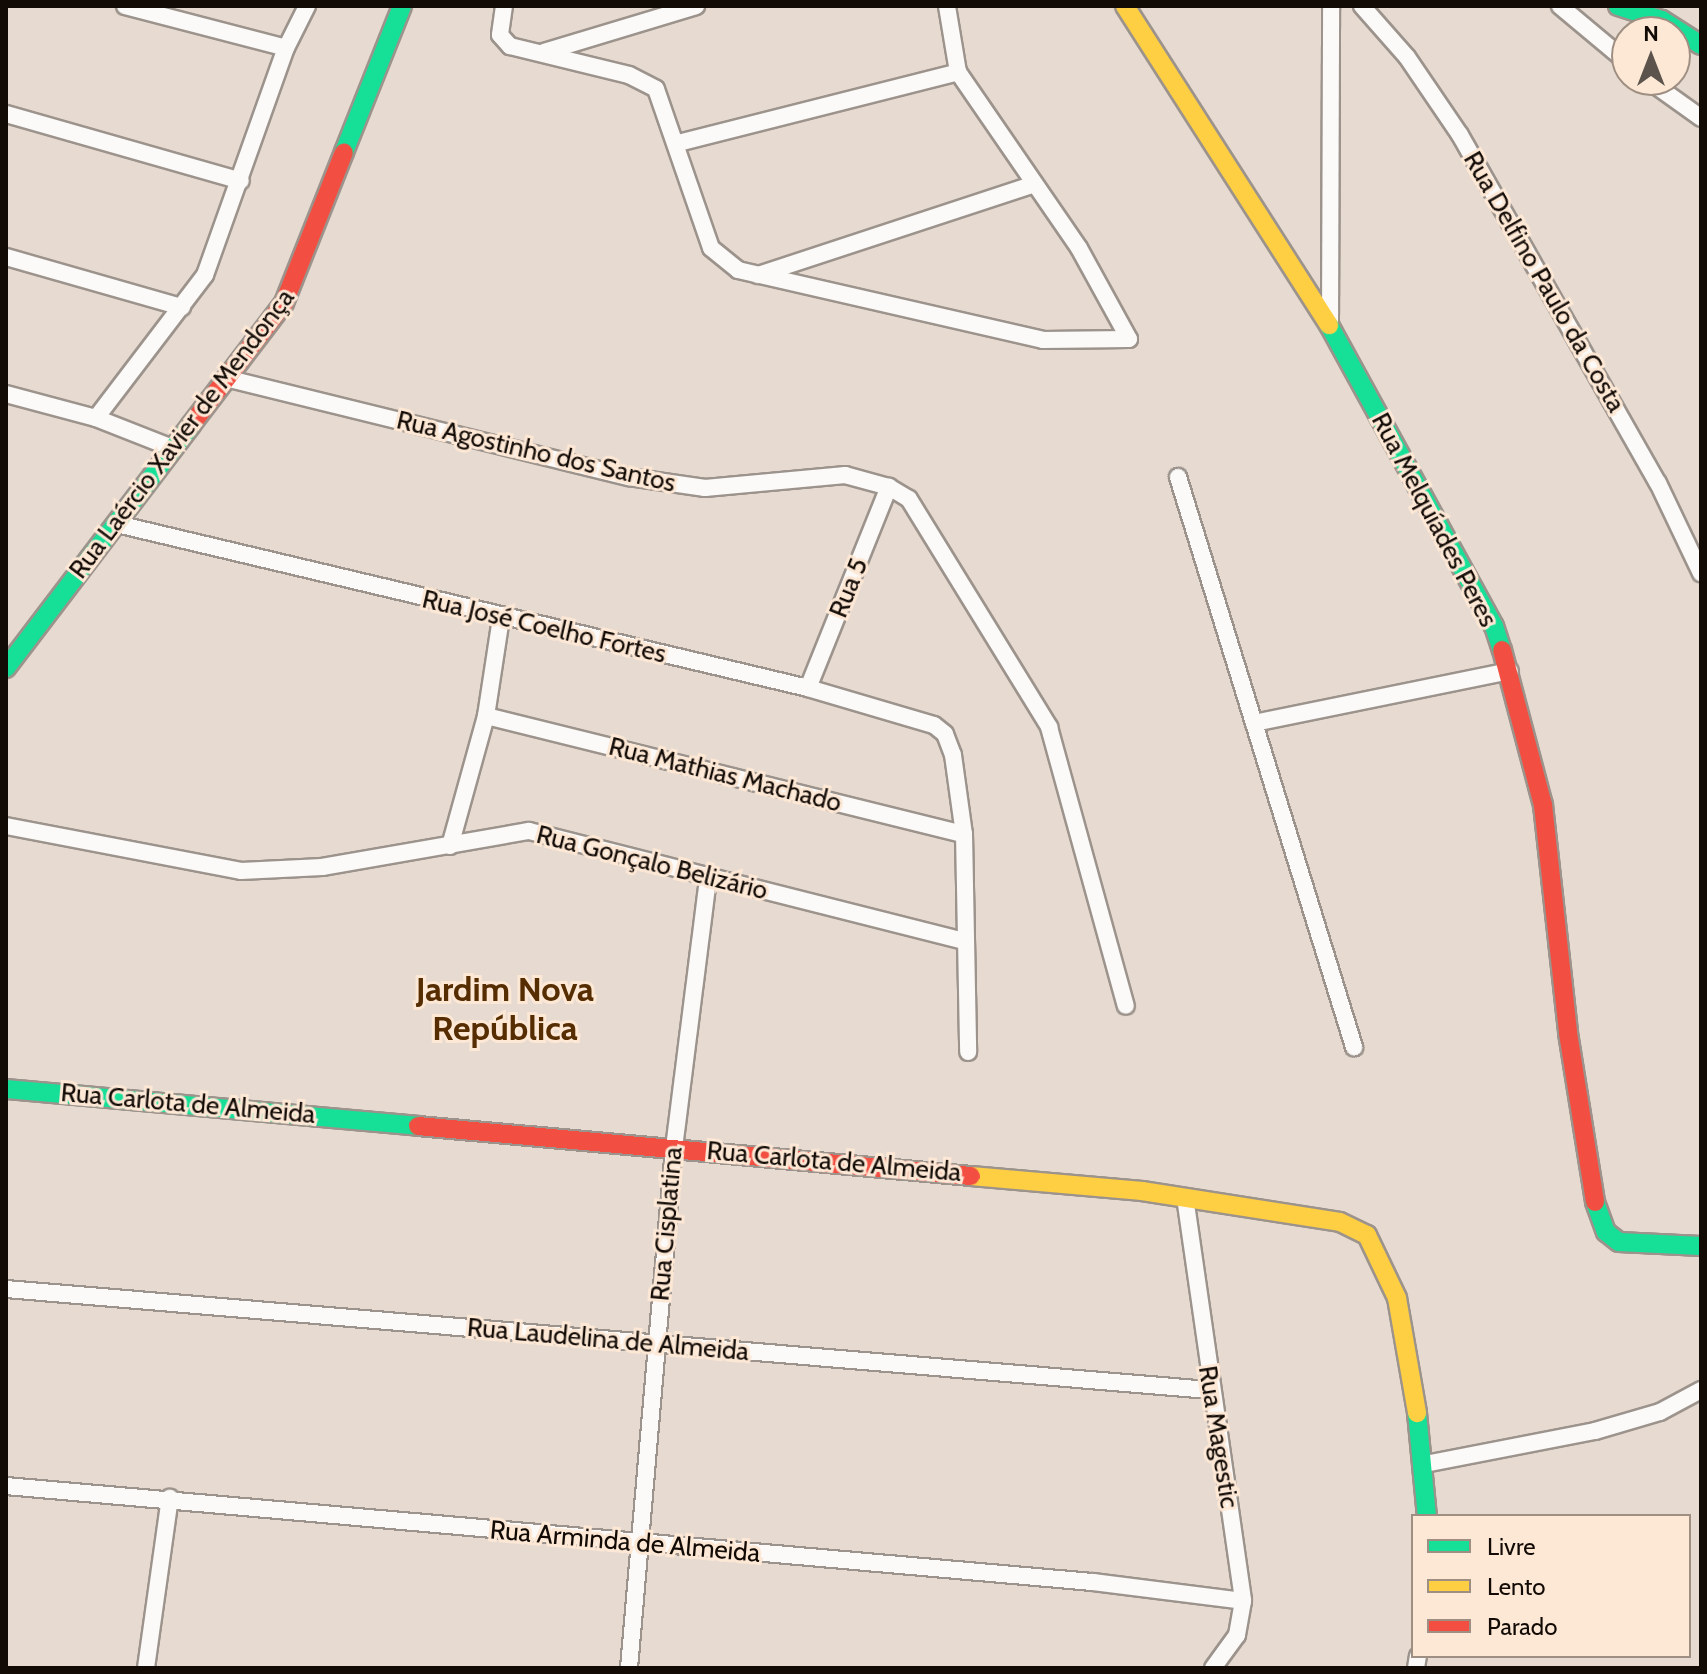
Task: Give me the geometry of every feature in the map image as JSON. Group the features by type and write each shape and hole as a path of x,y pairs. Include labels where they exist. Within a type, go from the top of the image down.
{"street":[{"path":"125,6 286,48"},
{"path":"96,418 205,275 286,48 307,6"},
{"name":"Rua Laércio Xavier de Mendonça","path":"6,668 172,448 229,379 294,285 402,6"},
{"path":"504,6 498,24 502,41 629,75 656,89 678,143 711,248 727,264 756,275 1043,340 1129,339 1079,248 958,72 947,6"},
{"path":"542,53 696,6"},
{"name":"Rua Melquíades Peres","path":"1125,6 1330,326 1476,588 1510,671 1543,805 1568,1033 1597,1213 1606,1232 1619,1242 1701,1246"},
{"path":"1330,326 1331,6"},
{"name":"Rua Delfino Paulo da Costa","path":"1362,6 1407,57 1460,135 1658,483 1701,573"},
{"path":"1560,6 1611,49"},
{"path":"1618,6 1664,13 1701,45"},
{"path":"678,143 958,72"},
{"path":"1670,96 1701,118"},
{"path":"6,114 241,181"},
{"path":"756,275 1034,184"},
{"path":"6,257 182,307"},
{"name":"Rua Agostinho dos Santos","path":"229,379 664,483 718,487 815,474 845,475 889,487 918,510 1049,727 1126,1006"},
{"path":"6,394 96,418 172,448"},
{"path":"1178,477 1354,1047"},
{"name":"Rua 5","path":"808,688 889,487"},
{"name":"Rua José Coelho Fortes","path":"117,524 501,618 808,688 934,725 945,734 953,755 964,834"},
{"path":"450,846 486,716 501,618"},
{"path":"1254,723 1510,671"},
{"name":"Rua Mathias Machado","path":"486,716 964,834"},
{"name":"Rua Gonçalo Belizário","path":"6,826 241,871 322,867 529,831 965,941"},
{"path":"964,834 968,1052"},
{"name":"Rua Cisplatina","path":"629,1668 674,1148 708,878"},
{"name":"Rua Carlota de Almeida","path":"6,1089 1185,1197 1340,1222 1367,1235 1397,1298 1410,1350 1425,1464 1427,1514"},
{"name":"Rua Magestic","path":"1185,1197 1210,1390 1243,1601 1237,1635 1213,1668"},
{"name":"Rua Laudelina de Almeida","path":"6,1289 1210,1390"},
{"path":"1425,1464 1595,1431 1660,1412 1701,1390"},
{"name":"Rua Arminda de Almeida","path":"6,1486 170,1498 640,1545 1093,1582 1243,1601"},
{"path":"146,1668 170,1498"}],"traffic: fast":[{"path":"344,152 402,6"},
{"path":"1618,6 1662,20 1701,45"},
{"path":"1329,325 1494,626 1502,650"},
{"path":"6,668 191,425"},
{"path":"6,1089 418,1126"},
{"path":"1595,1202 1606,1232 1619,1242 1701,1246"},
{"path":"1417,1413 1427,1514"}],"traffic: slow":[{"path":"1125,6 1329,325"},
{"path":"971,1176 1142,1191 1340,1222 1367,1235 1397,1298 1417,1413"}],"traffic: jam":[{"path":"191,425 284,303 344,152"},
{"path":"1502,650 1543,805 1568,1033 1595,1202"},
{"path":"418,1126 971,1176"}],"district":[{"name":"Jardim Nova República","path":"505,1008"}]}
